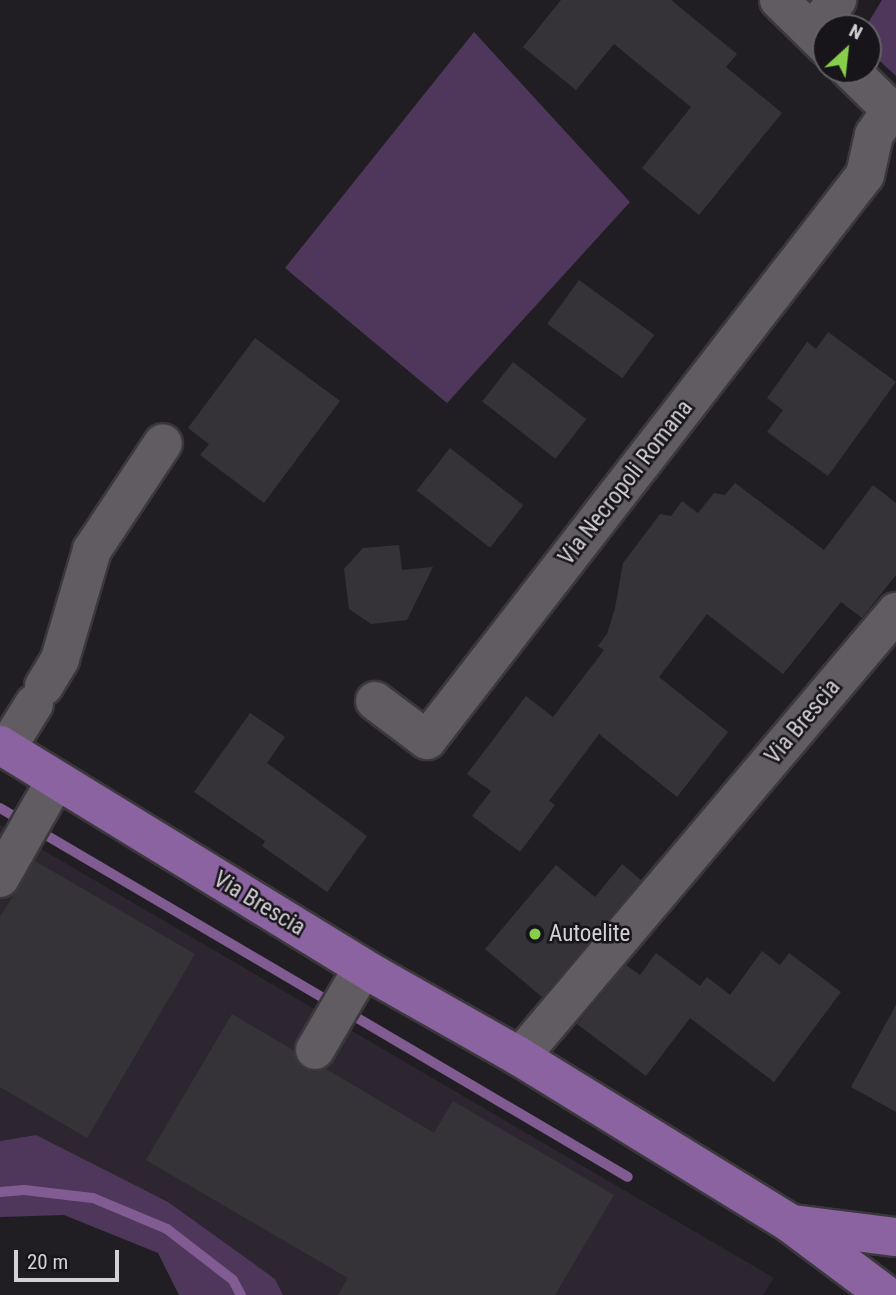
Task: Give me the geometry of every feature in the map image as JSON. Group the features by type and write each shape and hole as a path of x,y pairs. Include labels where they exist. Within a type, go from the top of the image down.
{"main road":[{"name":"Via Brescia","path":"3,747 40,809 340,1008 520,1057 791,1224 886,1295"},
{"name":"Via Brescia","path":"791,1224 896,1237"}],"street":[{"path":"779,0 812,32"},
{"name":"Via Necropoli Romana","path":"375,701 427,740 838,228 881,173 874,135 894,112 865,84"},
{"path":"3,747 60,659 92,550 163,443"},
{"name":"Via Brescia","path":"520,1057 896,612"},
{"path":"0,878 40,809"}],"shaded area":[{"path":"882,0 896,0 896,76 882,63 882,14 874,14"},
{"path":"474,32 630,202 447,403 285,268"},
{"path":"0,825 774,1278 763,1295 283,1295 275,1279 36,1135 0,1141"},
{"path":"36,1135 168,1202 275,1279 283,1295 179,1295 158,1253 64,1215 0,1217 0,1141"}],"building":[{"path":"561,0 671,0 737,54 726,67 782,113 699,215 642,168 691,107 614,44 576,90 523,47"},
{"path":"579,280 654,335 622,378 547,324"},
{"path":"828,332 896,382 828,476 767,432 783,410 767,398 807,342 816,349"},
{"path":"255,338 340,401 264,503 200,455 209,444 188,428"},
{"path":"513,362 586,419 556,459 482,401"},
{"path":"450,448 523,505 490,548 417,491"},
{"path":"735,483 824,550 873,485 896,503 896,575 862,618 841,602 783,674 707,614 659,677 728,732 677,797 599,734 549,801 555,805 520,852 472,816 491,791 467,774 526,696 553,717 604,650 598,646 607,634 615,608 623,563 660,514 671,516 682,501 698,513 714,493 725,495"},
{"path":"399,545 402,570 433,567 407,620 371,624 349,609 344,569 363,548"},
{"path":"250,713 285,737 267,763 367,836 327,892 262,846 265,841 194,792"},
{"path":"35,861 195,954 87,1138 0,1087 0,917"},
{"path":"622,864 641,880 542,997 485,949 556,865 595,897"},
{"path":"762,951 780,965 789,953 841,992 774,1082 690,1018 646,1076 577,1024 626,965 640,975 656,953 700,986 707,977 730,995"},
{"path":"896,1005 896,1112 851,1087"},
{"path":"232,1014 293,1050 296,1060 303,1068 314,1072 326,1069 434,1133 453,1101 614,1195 555,1295 338,1295 348,1278 146,1160"}],"waterway":[{"path":"0,808 628,1177"},
{"path":"0,1192 24,1190 93,1198 167,1229 233,1280 241,1295"}],"place":[{"name":"Autoelite","path":"535,934"}]}
